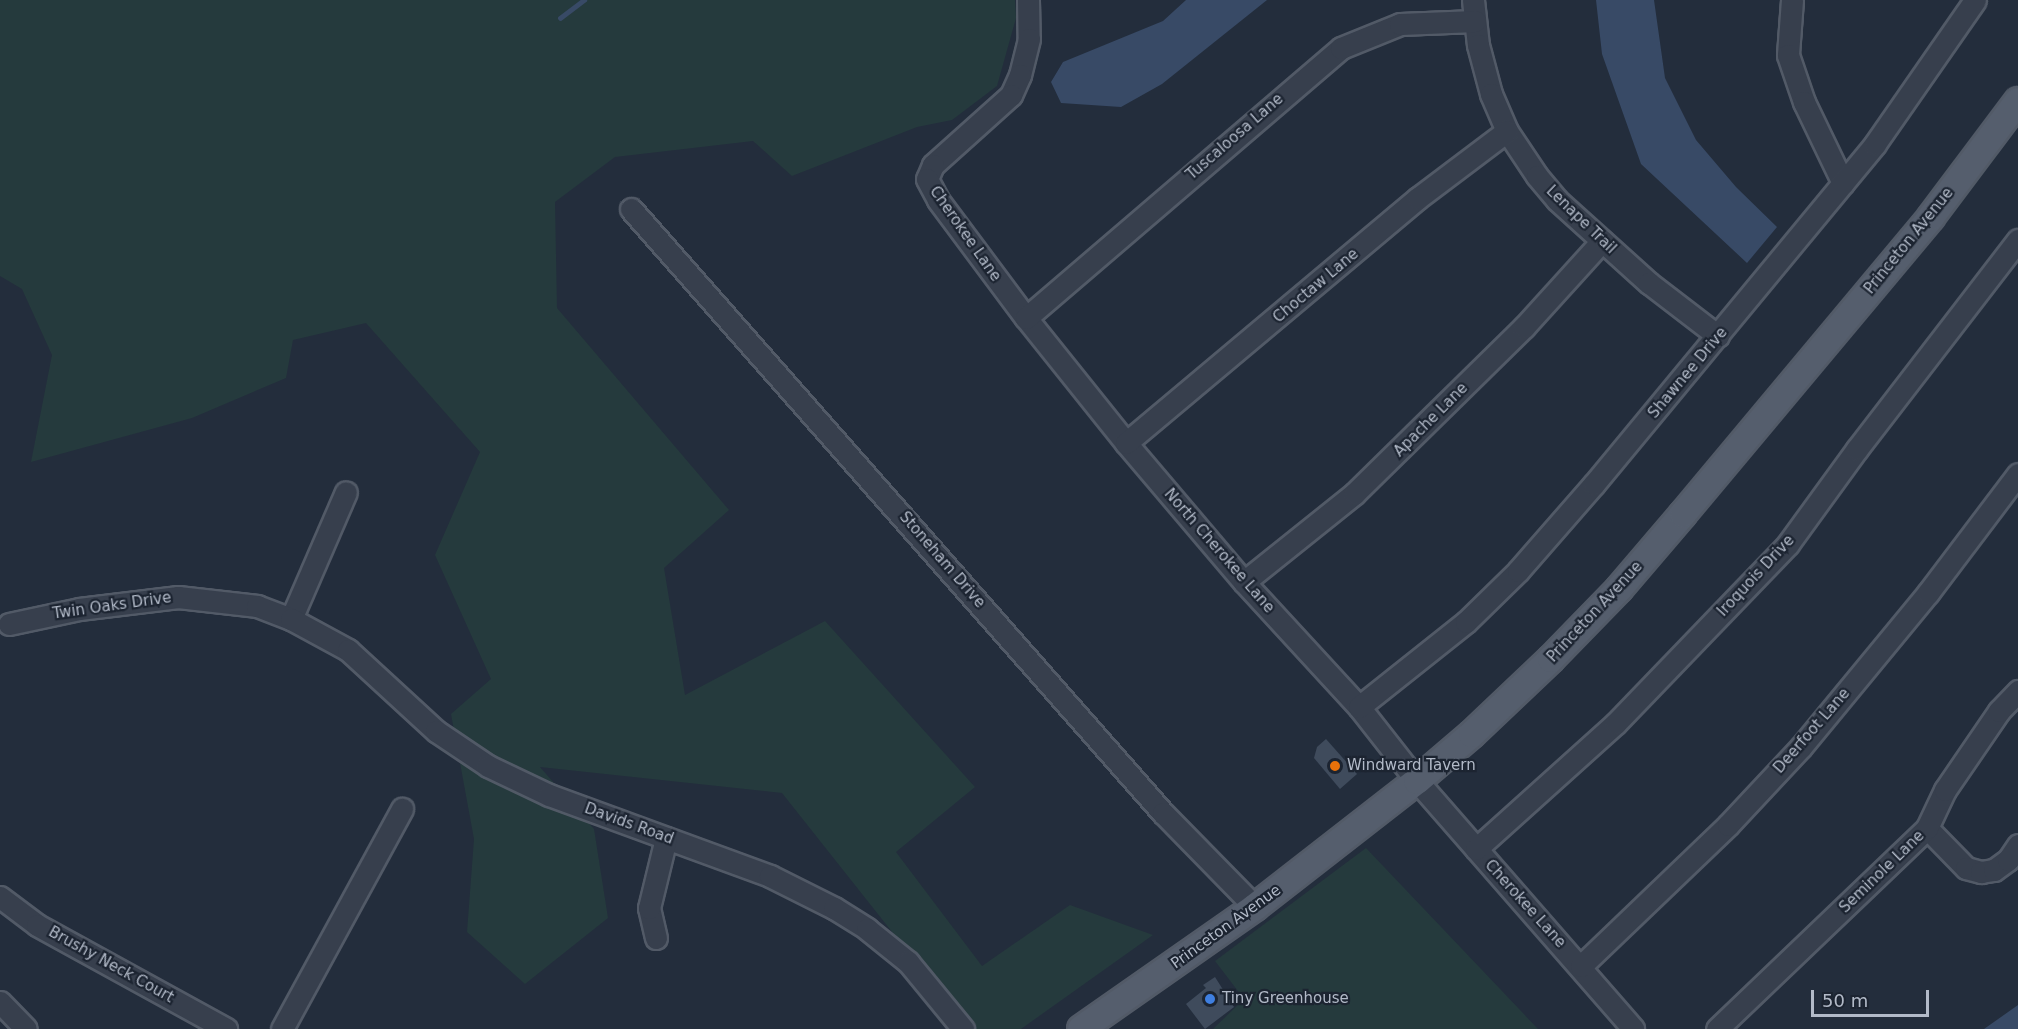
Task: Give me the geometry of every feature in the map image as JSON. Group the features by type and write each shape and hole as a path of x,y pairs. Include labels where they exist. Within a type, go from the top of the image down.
{"main road":[{"name":"Princeton Avenue","path":"1081,1029 1256,907 1417,781 1472,734 1551,659 1619,589 1931,217 2018,101"}],"street":[{"name":"Cherokee Lane","path":"1026,318 969,243 927,179 933,165 1011,95 1020,75 1029,39 1028,0"},
{"path":"1792,0 1788,56 1804,102 1844,183"},
{"name":"Shawnee Drive","path":"1359,707 1466,622 1518,571 1718,336 1844,183 1875,144 1975,0"},
{"name":"Tuscaloosa Lane","path":"1026,318 1341,48 1400,24 1474,10"},
{"name":"Lenape Trail","path":"1474,10 1478,45 1491,94 1507,131 1537,176 1557,200 1649,283 1718,336"},
{"name":"Choctaw Lane","path":"1126,443 1418,198 1507,131"},
{"name":"Stoneham Drive","path":"631,209 1163,813 1256,907"},
{"name":"Iroquois Drive","path":"1476,849 1616,723 1788,544 1863,439 2018,240"},
{"name":"Apache Lane","path":"1244,582 1355,493 1524,327 1602,241"},
{"name":"North Cherokee Lane","path":"1026,318 1126,443 1244,582 1359,707 1417,781"},
{"name":"Deerfoot Lane","path":"1581,966 1728,825 1801,747 1928,593 2018,474"},
{"path":"291,619 346,492"},
{"name":"Twin Oaks Drive","path":"9,624 79,609 178,597 257,606 291,619"},
{"name":"Davids Road","path":"291,619 348,650 436,730 488,766 549,795 770,876 834,908 908,962 963,1029"},
{"name":"Seminole Lane","path":"1717,1029 1927,828 1945,790 2000,711 2018,691"},
{"name":"Cherokee Lane","path":"1417,781 1581,966 1633,1029"},
{"path":"282,1029 402,809"},
{"path":"1927,828 1966,868 1981,872 1994,870 2008,860 2018,845"},
{"path":"656,938 649,908 666,838"},
{"name":"Brushy Neck Court","path":"0,897 37,925 226,1029"},
{"path":"0,1002 26,1029"}],"green space":[{"path":"0,0 1015,0 1016,18 997,86 952,120 917,127 792,176 753,141 615,157 555,202 557,308 729,510 664,568 685,695 825,621 975,787 896,852 982,966 1070,905 1153,935 1021,1029 969,1029 782,793 540,767 594,829 608,918 525,984 467,932 474,839 451,714 491,679 435,555 480,452 366,323 293,340 286,378 192,418 31,462 52,355 22,289 0,276"},
{"path":"1366,848 1538,1029 1213,1029 1244,999 1215,961"}],"water":[{"path":"1186,0 1267,0 1162,84 1121,107 1061,103 1051,82 1063,62 1163,21"},
{"path":"1596,0 1654,0 1665,78 1696,140 1736,187 1777,227 1747,263 1641,164 1602,54"},
{"path":"2018,1005 2018,1029 1984,1029"}],"building":[{"name":"Windward Tavern","path":"1326,739 1357,774 1340,789 1314,758 1317,747"},
{"name":"Tiny Greenhouse","path":"1215,977 1234,1007 1205,1029 1186,1004 1206,988 1203,985"}],"waterway":[{"path":"560,18 584,0"}],"place":[{"name":"Windward Tavern","path":"1335,766"},
{"name":"Tiny Greenhouse","path":"1210,999"}]}
